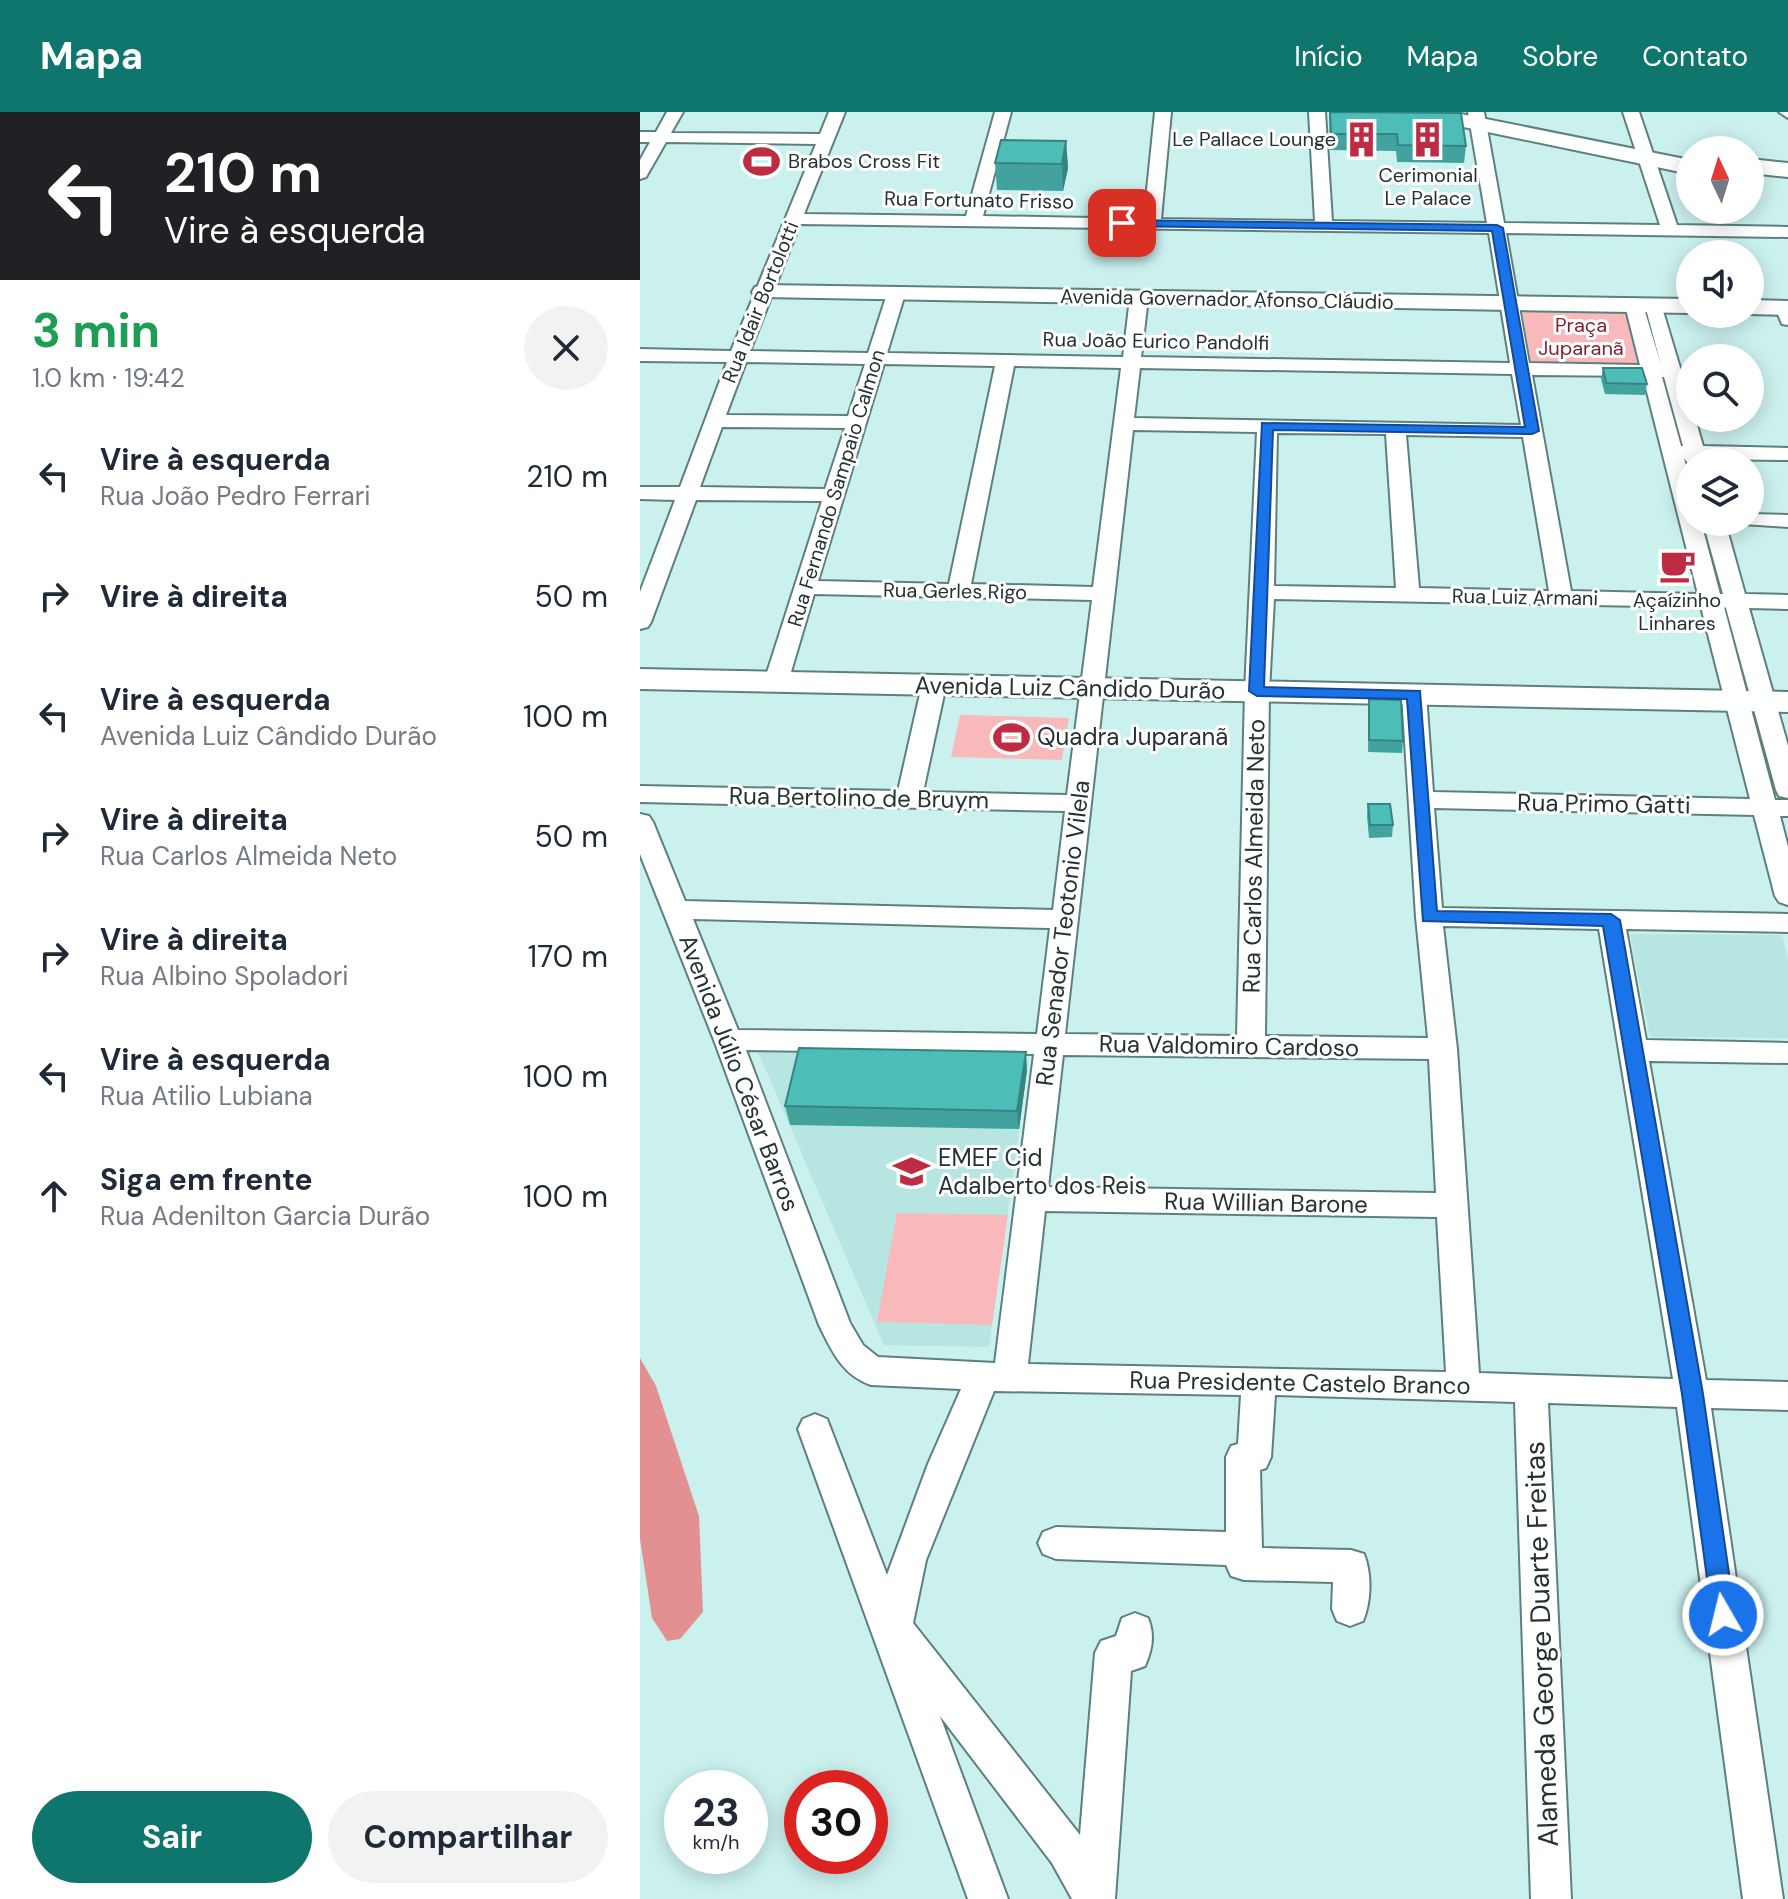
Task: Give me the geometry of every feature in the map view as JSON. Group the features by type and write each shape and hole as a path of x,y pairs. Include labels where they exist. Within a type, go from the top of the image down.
{"street":[{"path":"640,174 675,112"},
{"name":"Rua Idair Bortolotti","path":"640,622 713,421 837,112"},
{"path":"973,222 1003,112"},
{"path":"1152,224 1163,112"},
{"path":"1317,112 1324,226"},
{"path":"1420,112 1476,115 1676,163"},
{"path":"1631,112 1670,230"},
{"path":"1476,115 1561,597"},
{"path":"640,137 826,139"},
{"path":"1645,154 1676,155"},
{"path":"1764,167 1788,170"},
{"path":"1764,177 1788,180"},
{"name":"Rua Fortunato Frisso","path":"793,219 1788,232"},
{"name":"Avenida Governador Afonso Cláudio","path":"764,292 1676,306"},
{"name":"Rua Fernando Sampaio Calmon","path":"776,682 896,294"},
{"name":"Rua Senador Teotonio Vilela","path":"892,1628 908,1560 945,1464 996,1378 1031,1199 1139,298"},
{"path":"1644,305 1651,371 1676,467"},
{"path":"1644,305 1672,371 1693,448"},
{"path":"1764,309 1787,312"},
{"name":"Rua João Eurico Pandolfi","path":"640,355 1672,371"},
{"path":"959,591 1006,361"},
{"path":"713,421 856,422"},
{"path":"1124,424 1532,431"},
{"name":"Rua Carlos Almeida Neto","path":"1251,1046 1257,691 1267,426"},
{"path":"1396,428 1408,595"},
{"path":"1672,452 1676,453"},
{"path":"1764,455 1788,454"},
{"path":"640,493 834,495"},
{"path":"1764,520 1788,521"},
{"path":"1694,536 1711,600 1763,701 1788,896"},
{"path":"1718,536 1788,790"},
{"name":"Rua Gerles Rigo","path":"805,587 1104,594"},
{"name":"Rua Luiz Armani","path":"1263,592 1788,602"},
{"name":"Avenida Luiz Cândido Durão","path":"640,679 1763,701"},
{"path":"909,799 934,685"},
{"path":"1414,694 1429,917 1443,1049 1463,1386"},
{"name":"Rua Bertolino de Bruym","path":"640,794 1078,803"},
{"name":"Rua Primo Gatti","path":"1421,800 1776,807"},
{"name":"Avenida Júlio César Barros","path":"640,822 728,1040 835,1325"},
{"path":"675,910 1065,919"},
{"path":"1429,917 1788,923"},
{"path":"1611,920 1692,1394 1763,1899"},
{"name":"Rua Valdomiro Cardoso","path":"728,1040 1443,1049"},
{"path":"1634,1050 1788,1053"},
{"name":"Rua Willian Barone","path":"1031,1199 1452,1205"},
{"name":"Rua Presidente Castelo Branco","path":"835,1325 851,1355 871,1371 996,1378 1259,1381 1788,1396"},
{"path":"1259,1381 1254,1457 1243,1457 1244,1564 1351,1566 1350,1609"},
{"name":"Alameda George Duarte Freitas","path":"1531,1389 1551,1899"},
{"path":"815,1429 892,1628 988,1899"},
{"path":"1056,1543 1243,1549"},
{"path":"892,1628 1066,1849 1095,1899"},
{"path":"1095,1899 1114,1653 1132,1654 1135,1630"}],"shaded area":[{"path":"1630,934 1782,935 1788,959 1788,1038 1650,1037"},
{"name":"EMEF Cid Adalberto dos Reis","path":"758,1052 1029,1058 989,1347 884,1345"},
{"path":"640,1358 656,1386 699,1516 703,1612 680,1639 667,1641 652,1618 640,1539"}],"green space":[{"name":"Praça Juparanã","path":"1522,310 1626,311 1639,364 1531,362"},
{"name":"Quadra Juparanã","path":"960,715 1069,718 1062,760 951,757"},
{"path":"897,1213 1008,1215 992,1325 877,1322"}],"building":[{"path":"1330,112 1461,113 1466,146 1398,145 1397,134 1331,134"},
{"path":"1001,140 1066,141 1062,164 995,163"},
{"path":"1603,368 1642,368 1647,384 1606,383"},
{"path":"1369,699 1401,700 1403,741 1369,740"},
{"path":"1368,804 1390,804 1393,825 1370,825"},
{"path":"799,1048 1026,1052 1017,1111 785,1106"}],"place":[{"name":"Le Pallace Lounge","path":"1362,139"},
{"name":"Cerimonial Le Palace","path":"1428,140"},
{"name":"Brabos Cross Fit","path":"762,161"},
{"name":"Açaízinho Linhares","path":"1677,565"},
{"name":"Quadra Juparanã","path":"1011,737"},
{"name":"EMEF Cid Adalberto dos Reis","path":"912,1172"}],"route":[{"path":"1122,223 1497,228 1532,431 1267,426 1257,691 1414,694 1429,917 1611,920 1692,1394 1723,1615"}]}
